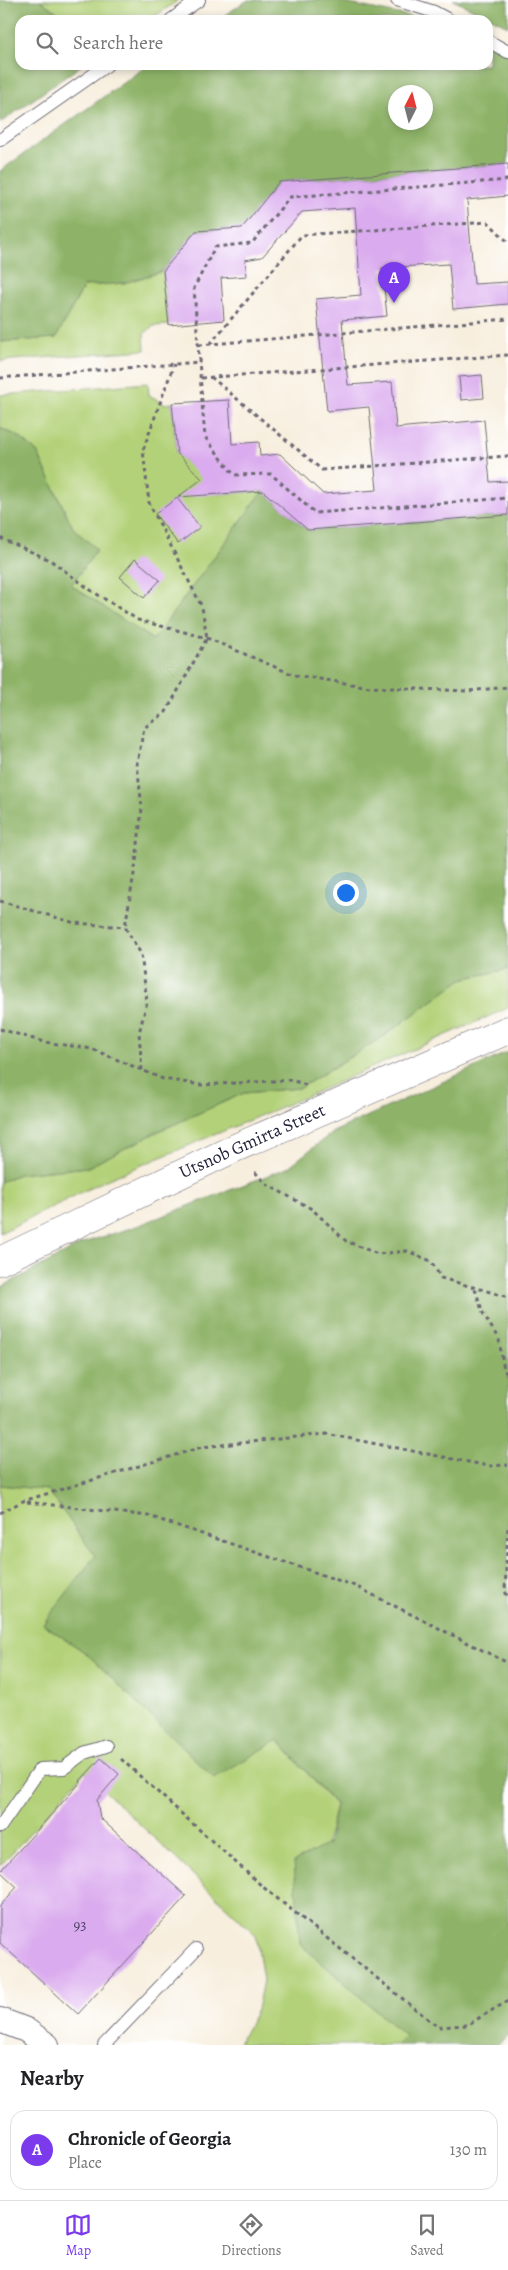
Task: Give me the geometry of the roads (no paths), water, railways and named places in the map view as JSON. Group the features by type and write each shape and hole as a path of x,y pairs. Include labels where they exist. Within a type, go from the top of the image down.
{"main road":[{"name":"Utsnob Gmirta Street","path":"0,1261 235,1148 508,1030"}],"street":[{"path":"0,2020 26,2030 46,2045"}],"lane":[{"path":"177,15 199,0"},
{"path":"397,0 440,15"},
{"path":"493,44 508,52"},
{"path":"0,140 100,70"},
{"path":"0,1827 40,1769 64,1768 84,1754 106,1746"},
{"path":"104,2045 196,1949"}],"place":[{"name":"Chronicle of Georgia","path":"394,303"}]}
